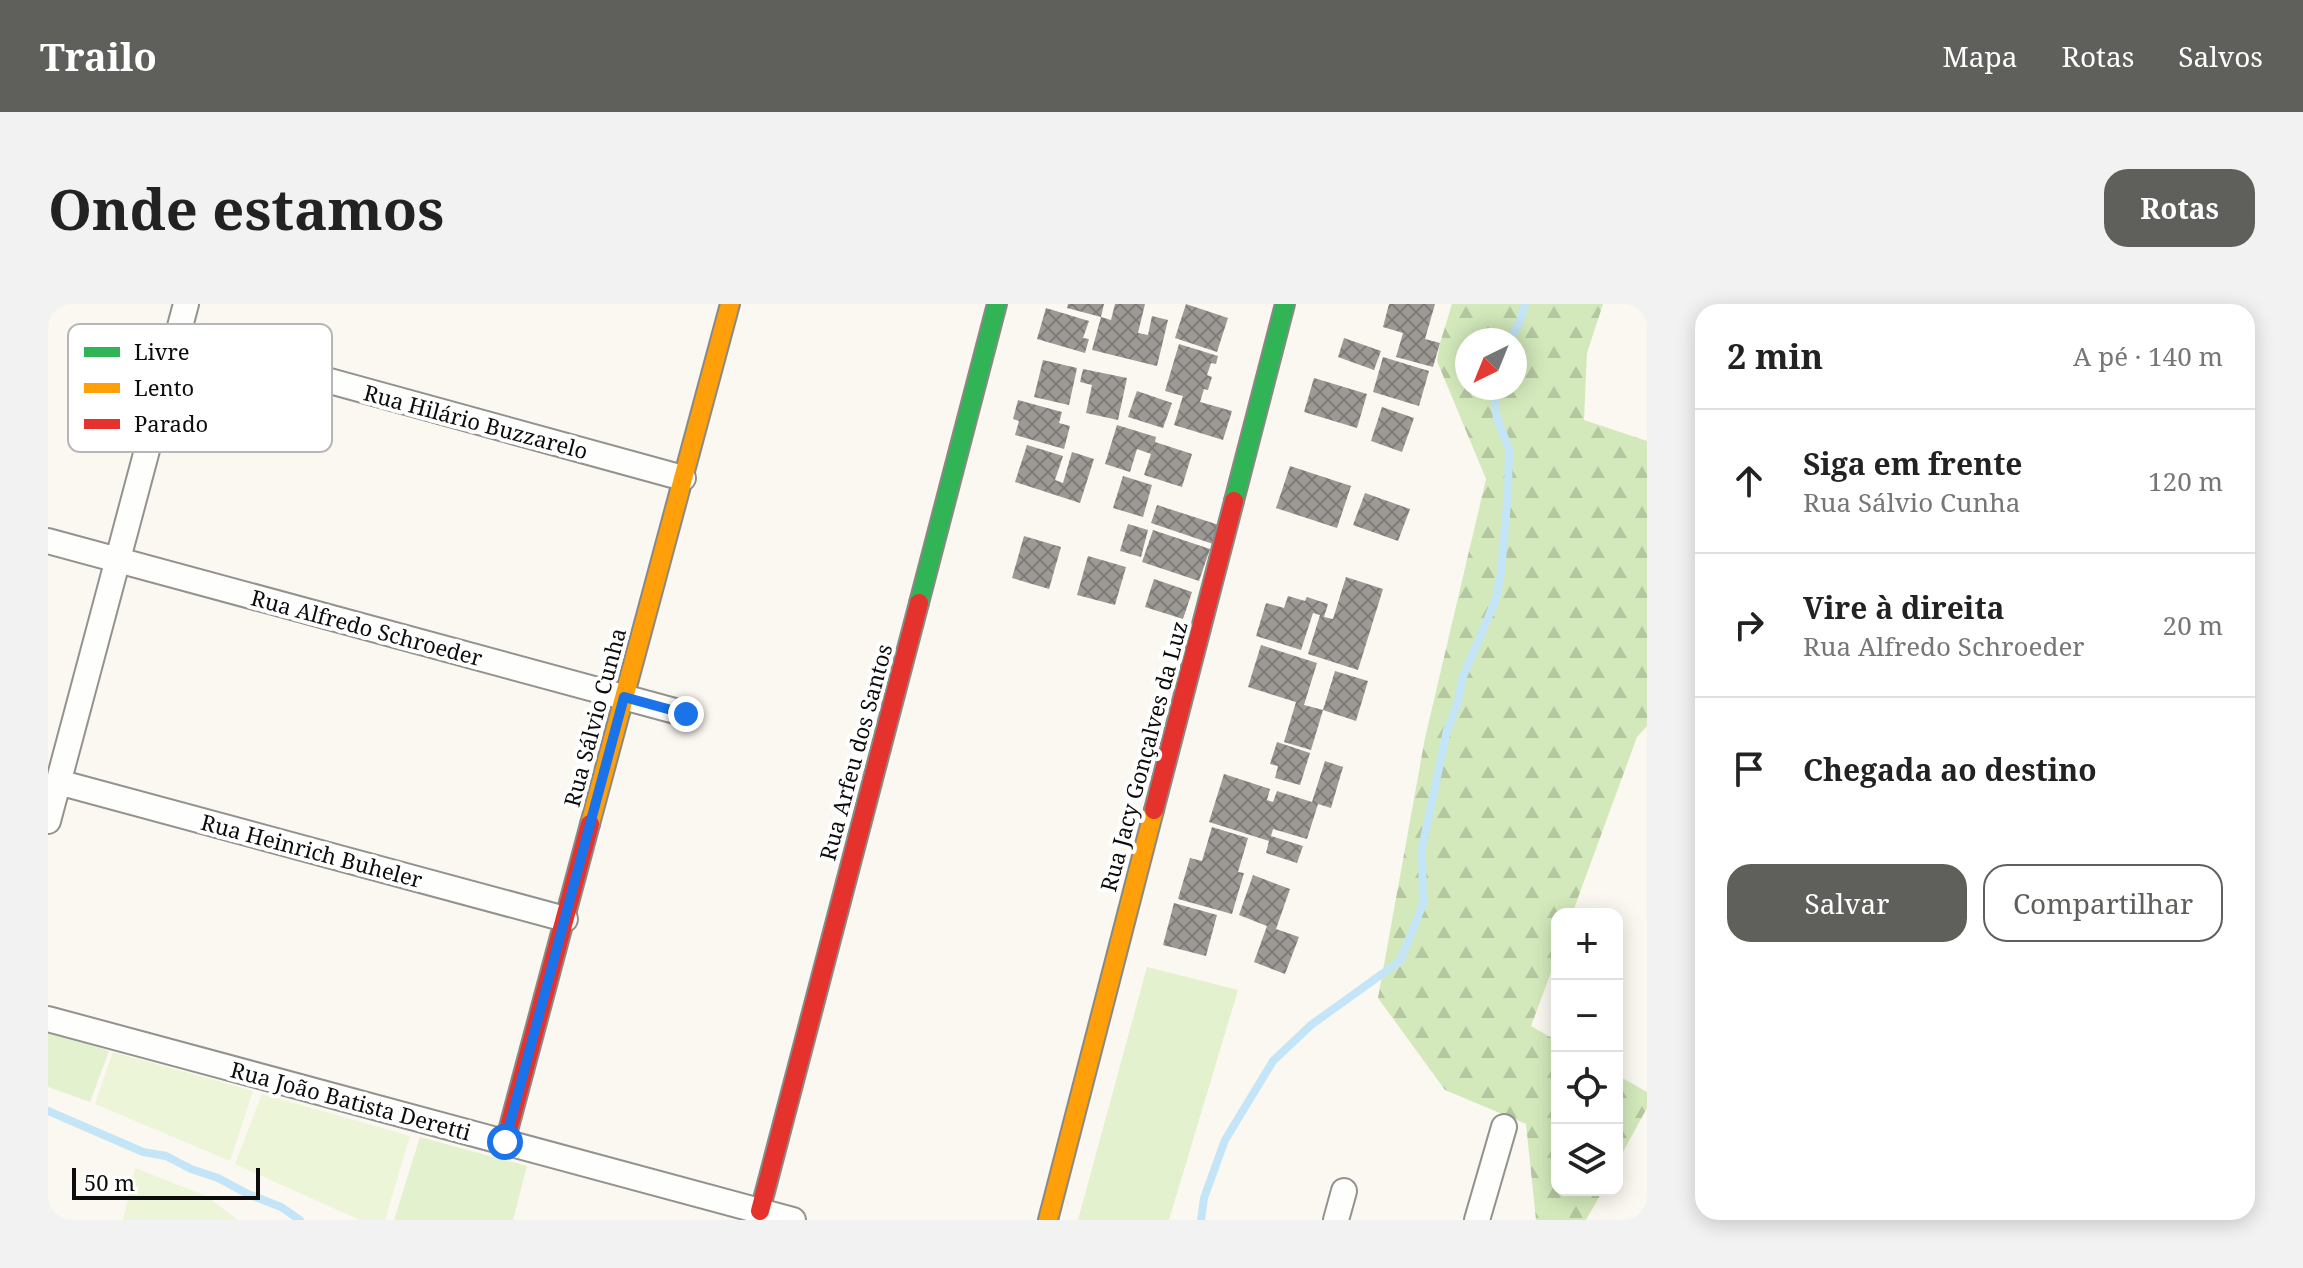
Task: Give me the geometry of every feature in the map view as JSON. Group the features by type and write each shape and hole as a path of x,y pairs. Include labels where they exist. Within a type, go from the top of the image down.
{"street":[{"path":"181,324 186,304"},
{"name":"Rua Sálvio Cunha","path":"505,1142 730,304"},
{"name":"Rua Arfeu dos Santos","path":"760,1211 997,304"},
{"name":"Rua Jacy Gonçalves da Luz","path":"1048,1220 1285,304"},
{"name":"Rua Hilário Buzzarelo","path":"332,382 683,478"},
{"path":"48,821 147,452"},
{"name":"Rua Alfredo Schroeder","path":"48,541 686,714"},
{"name":"Rua Heinrich Buheler","path":"58,782 565,919"},
{"name":"Rua João Batista Deretti","path":"48,1019 793,1220"},
{"path":"1477,1220 1504,1127"},
{"path":"1336,1220 1344,1191"}],"green space":[{"path":"1452,304 1603,304 1587,353 1584,420 1647,441 1647,726 1637,737 1574,908 1551,908 1551,972 1531,1026 1551,1038 1551,1196 1600,1196 1586,1220 1536,1220 1526,1124 1445,1090 1378,998 1425,738 1486,479 1437,361"},
{"path":"1147,967 1238,990 1169,1220 1078,1220"},
{"path":"48,1031 109,1051 90,1102 48,1087"},
{"path":"113,1052 253,1091 230,1161 95,1104"},
{"path":"1623,1078 1647,1092 1647,1108 1623,1152"},
{"path":"262,1094 410,1136 385,1220 360,1220 235,1164"},
{"path":"420,1137 527,1166 513,1220 394,1220"},
{"path":"135,1168 206,1196 238,1220 123,1220"}],"building":[{"path":"1068,304 1104,304 1101,317 1067,308"},
{"path":"1115,304 1145,304 1138,333 1148,335 1152,316 1168,320 1157,366 1092,350 1101,317 1111,320"},
{"path":"1186,304 1228,318 1217,352 1175,338"},
{"path":"1389,304 1435,304 1425,339 1440,343 1433,367 1396,357 1403,333 1383,327"},
{"path":"1046,308 1089,321 1083,338 1089,339 1085,353 1037,339"},
{"path":"1344,338 1381,351 1374,370 1338,357"},
{"path":"1179,344 1218,356 1216,364 1211,363 1207,375 1212,377 1200,402 1232,411 1223,440 1174,425 1183,396 1165,391"},
{"path":"1383,357 1429,371 1419,406 1373,392"},
{"path":"1043,360 1077,368 1069,405 1034,397"},
{"path":"1083,369 1127,378 1118,420 1086,413 1092,385 1080,382"},
{"path":"1314,378 1367,394 1357,428 1304,412"},
{"path":"1137,391 1172,403 1163,428 1128,417"},
{"path":"1018,400 1062,412 1059,423 1070,426 1064,449 1015,435 1019,421 1013,419"},
{"path":"1382,407 1414,418 1402,452 1371,441"},
{"path":"1117,425 1156,437 1155,442 1192,454 1182,487 1144,475 1151,454 1137,449 1130,472 1105,464"},
{"path":"1027,445 1063,456 1055,480 1063,483 1072,452 1094,459 1080,503 1015,482"},
{"path":"1290,466 1351,486 1337,528 1276,508"},
{"path":"1123,476 1152,485 1143,517 1113,508"},
{"path":"1365,493 1410,509 1398,541 1353,525"},
{"path":"1157,505 1219,525 1213,544 1151,523"},
{"path":"1128,524 1148,530 1141,557 1120,551"},
{"path":"1153,530 1210,549 1199,581 1142,562"},
{"path":"1024,536 1061,547 1049,589 1012,578"},
{"path":"1088,556 1126,567 1115,605 1077,595"},
{"path":"1346,577 1383,589 1358,670 1308,654 1320,615 1313,613 1301,650 1256,636 1266,603 1284,608 1288,596 1305,601 1307,597 1328,604 1324,617 1333,619"},
{"path":"1154,579 1192,592 1183,619 1145,607"},
{"path":"1261,645 1317,663 1304,705 1323,710 1311,750 1284,742 1296,702 1248,687"},
{"path":"1335,671 1368,681 1356,721 1323,710"},
{"path":"1277,742 1310,753 1300,785 1275,778 1278,766 1270,764"},
{"path":"1325,761 1343,767 1331,808 1318,804 1307,839 1273,829 1271,836 1303,846 1297,863 1266,853 1269,841 1209,822 1224,774 1270,789 1267,800 1273,802 1277,791 1312,802"},
{"path":"1212,827 1248,838 1238,872 1244,873 1232,914 1178,899 1190,858 1202,861"},
{"path":"1253,875 1290,889 1276,929 1299,937 1285,974 1254,962 1267,926 1239,915"},
{"path":"1174,903 1217,915 1206,956 1163,945"}],"waterway":[{"path":"1516,328 1525,304"},
{"path":"1201,1220 1204,1198 1225,1140 1273,1061 1311,1025 1400,961 1423,904 1422,848 1447,730 1457,706 1462,679 1496,599 1501,571 1509,449 1497,418 1495,400"},
{"path":"48,1111 143,1152 166,1156 218,1178 281,1207 300,1220"}],"traffic: fast":[{"path":"919,603 997,304"},
{"path":"1234,501 1285,304"}],"traffic: slow":[{"path":"590,824 730,304"},
{"path":"1048,1220 1154,810"}],"traffic: jam":[{"path":"1154,810 1234,501"},
{"path":"760,1211 919,603"},
{"path":"505,1142 590,824"}],"route":[{"path":"505,1142 624,697 686,714"}]}
